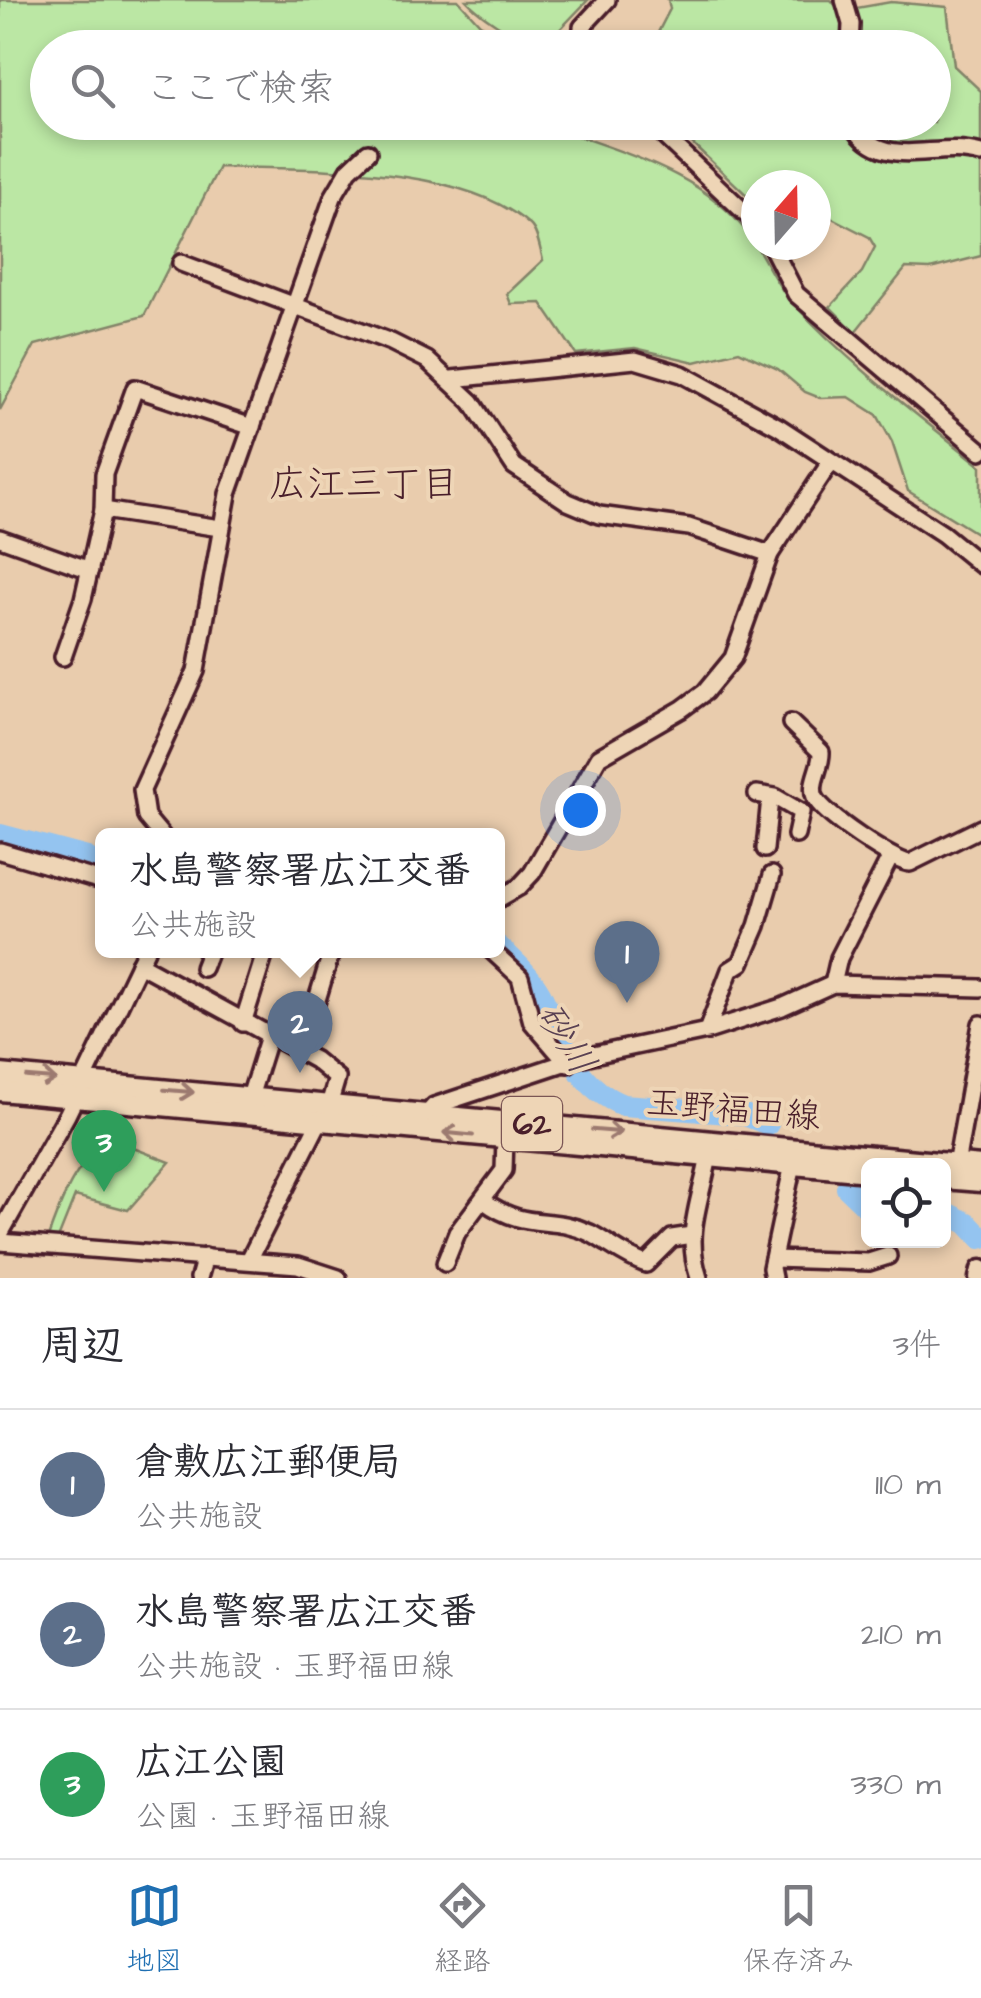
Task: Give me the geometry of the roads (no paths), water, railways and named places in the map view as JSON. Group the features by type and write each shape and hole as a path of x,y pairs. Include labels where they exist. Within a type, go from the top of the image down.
{"main road":[{"name":"玉野福田線","path":"0,1074 79,1090 325,1112 427,1114 861,1164"},
{"name":"玉野福田線","path":"0,1090 250,1097 505,1138 861,1171"},
{"name":"玉野福田線","path":"951,1174 981,1166"},
{"name":"玉野福田線","path":"951,1174 981,1182"},
{"path":"978,1278 981,1270"}],"street":[{"path":"582,30 606,0"},
{"path":"844,0 851,30"},
{"path":"669,140 741,209"},
{"path":"864,140 896,154 957,149 981,154"},
{"path":"156,828 146,816 142,790 184,703 204,644 220,528 340,182 368,152"},
{"path":"778,260 796,294 981,451"},
{"path":"180,263 392,342 452,379 514,466 536,484 599,514 689,528 770,554"},
{"path":"452,379 635,360 658,364 779,428 943,534 981,565"},
{"path":"62,656 90,570 103,510 104,474 135,388 252,427"},
{"path":"505,895 532,873 599,757 682,710 718,678 744,633 770,554 830,462"},
{"path":"103,510 220,528"},
{"path":"0,538 90,570"},
{"path":"790,723 821,752 813,787 818,804 891,856 910,862 981,828"},
{"path":"766,849 763,796 801,812 818,804"},
{"path":"796,835 801,812"},
{"path":"0,851 95,878"},
{"path":"833,984 839,958 891,856"},
{"path":"707,1031 730,970 741,964 757,926 772,875"},
{"path":"0,1234 79,1090 143,958"},
{"path":"145,958 243,1023 301,1053 337,1078 325,1112 249,1260"},
{"path":"203,968 207,958"},
{"path":"243,1023 263,958"},
{"path":"301,1053 330,958"},
{"path":"500,958 520,977 532,1022 574,1061"},
{"path":"427,1114 434,1106 574,1061 707,1031 782,1007 833,984 981,988"},
{"path":"951,1174 977,1071 981,1024"},
{"path":"250,1097 269,1036"},
{"path":"445,1263 456,1233 504,1170 505,1138"},
{"path":"700,1278 692,1235 709,1156"},
{"path":"774,1278 772,1259 793,1164"},
{"path":"484,1201 516,1221 552,1223 590,1233 646,1264 672,1238 692,1235"},
{"path":"0,1242 298,1264 338,1278"},
{"path":"772,1259 869,1262 888,1256"},
{"path":"199,1278 206,1258"}],"waterway":[{"name":"砂川","path":"0,835 95,863"},
{"name":"砂川","path":"505,953 536,986 581,1073 606,1097 623,1105 742,1114 768,1124"},
{"name":"砂川","path":"847,1188 861,1201"},
{"name":"砂川","path":"951,1215 967,1223 981,1238"}],"place":[{"name":"倉敷広江郵便局","path":"627,1003"},
{"name":"水島警察署広江交番","path":"300,1073"},
{"name":"広江公園","path":"104,1192"}],"district":[{"name":"広江三丁目","path":"364,485"}]}
